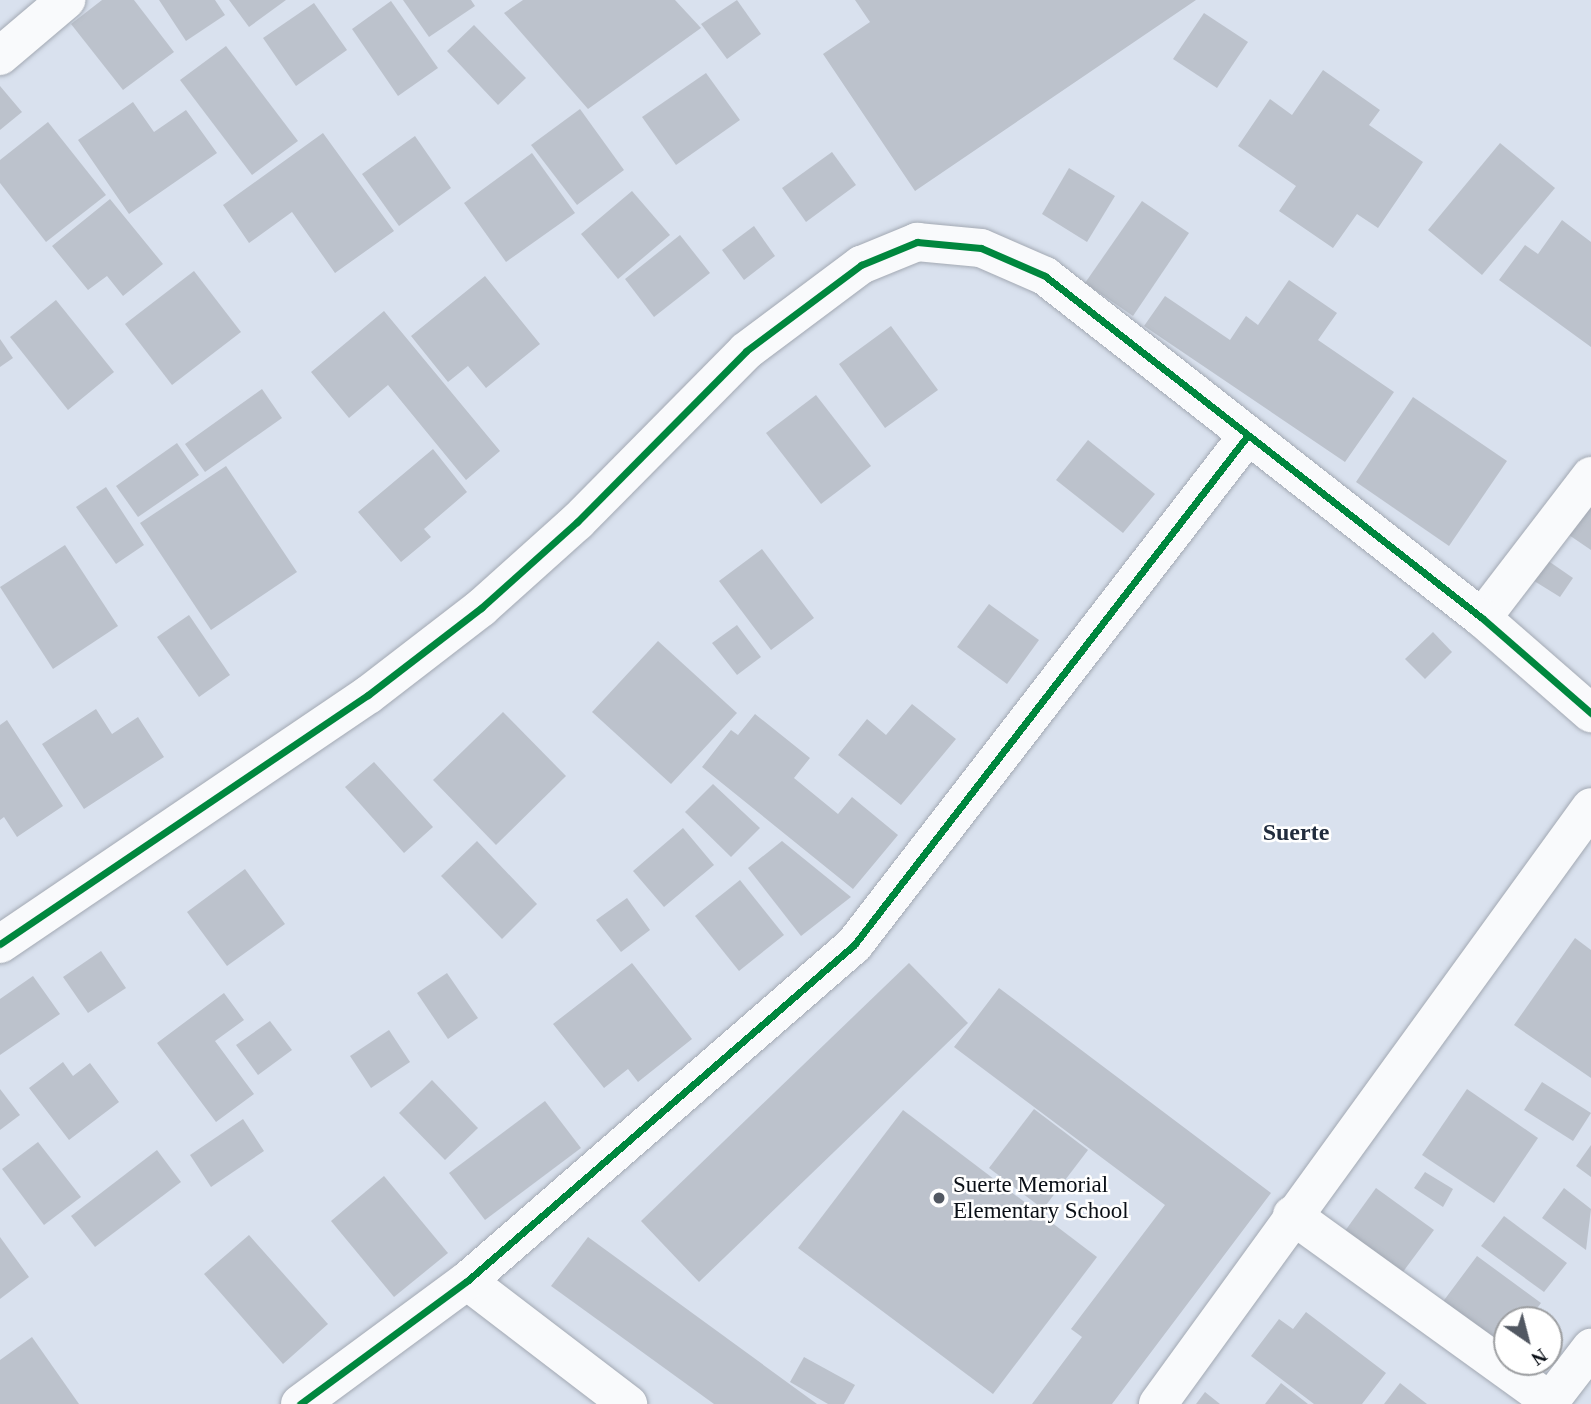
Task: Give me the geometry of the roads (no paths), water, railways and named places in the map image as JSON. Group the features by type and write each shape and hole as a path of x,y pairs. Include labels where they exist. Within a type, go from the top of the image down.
{"street":[{"path":"0,56 66,0"},
{"path":"0,944 368,695 567,531 746,351 861,265 917,242 981,248 1045,276 1482,618 1591,713"},
{"path":"300,1404 467,1281 854,945 1248,435"},
{"path":"1482,618 1591,477"},
{"path":"1158,1404 1292,1215 1591,807"},
{"path":"1292,1215 1549,1403 1591,1348"},
{"path":"467,1281 628,1404"}],"place":[{"name":"Suerte Memorial Elementary School","path":"939,1198"}],"district":[{"name":"Suerte","path":"1296,833"}]}
